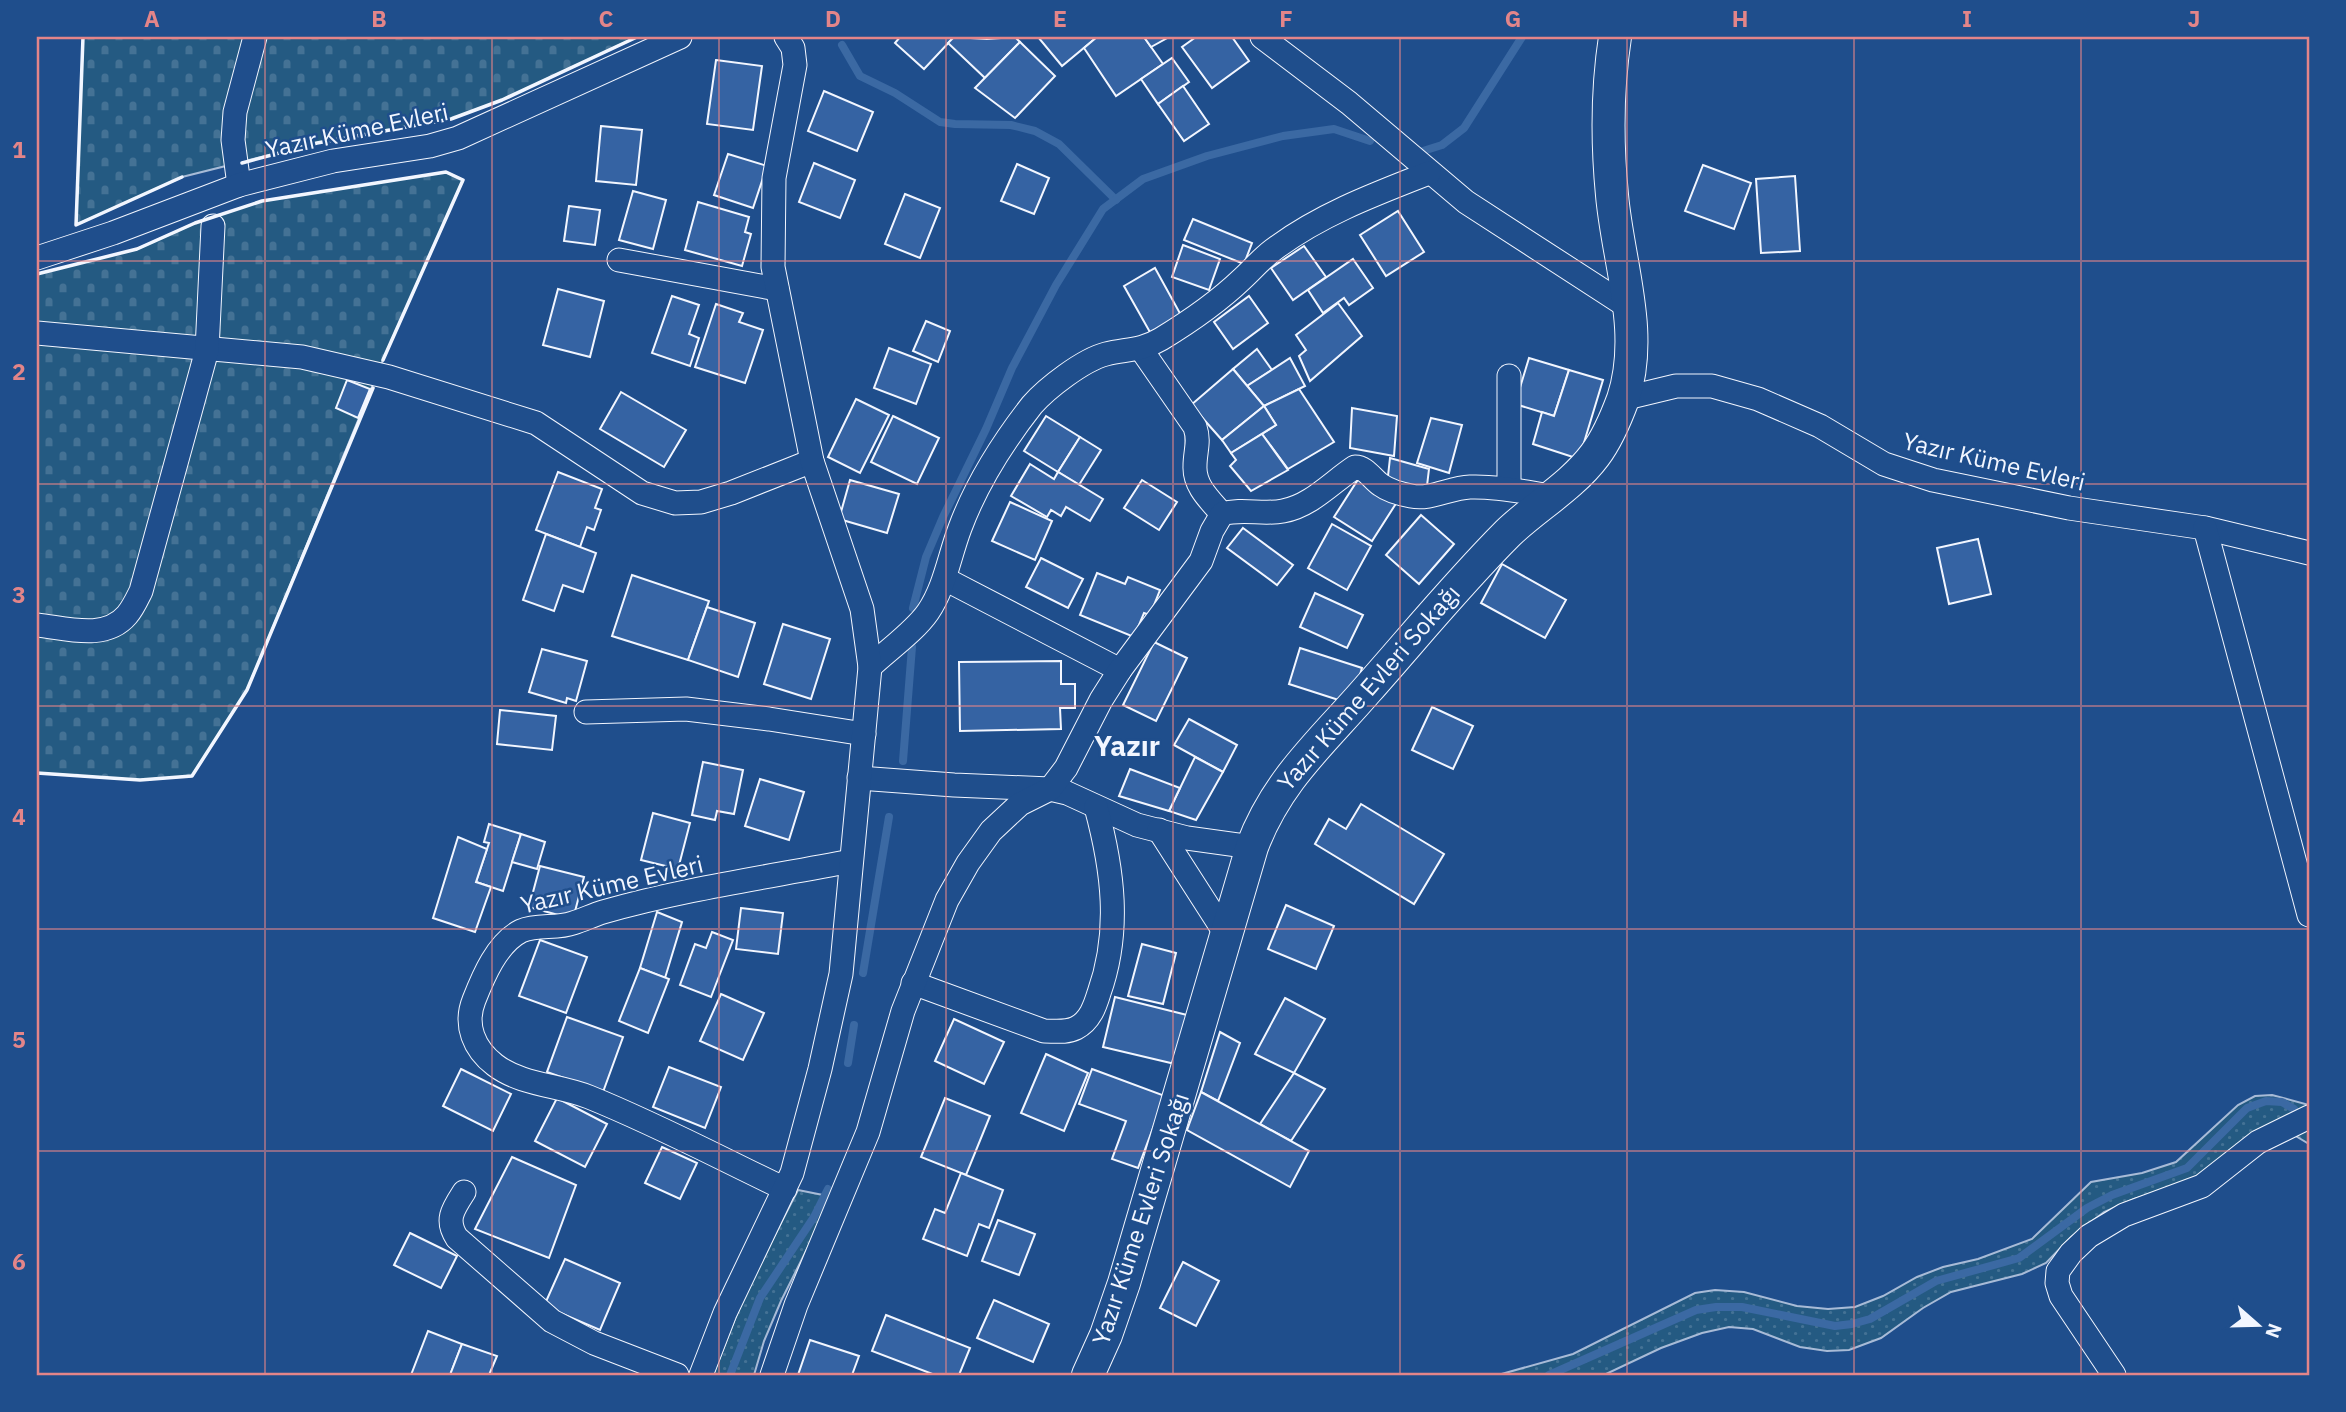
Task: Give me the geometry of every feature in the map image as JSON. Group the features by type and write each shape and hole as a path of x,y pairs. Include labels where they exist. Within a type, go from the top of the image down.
{"street":[{"path":"239,185 233,140 235,112 255,37"},
{"name":"Yazır Küme Evleri","path":"37,258 113,233 239,185 333,161 430,146 458,138 680,37"},
{"path":"702,1375 725,1313 785,1189 803,1139 833,1014 841,974 870,667 862,609 812,461 773,267 774,178 795,65 793,48 786,37"},
{"path":"1262,37 1349,103 1466,202 1628,307"},
{"name":"Yazır Küme Evleri Sokağı","path":"1088,1375 1106,1335 1124,1283 1252,847 1273,801 1309,752 1365,693 1487,554 1594,457 1614,421 1632,356 1610,164 1609,97 1615,37"},
{"path":"870,667 926,614 944,579 968,507 1004,445 1034,403 1076,369 1104,355 1141,349 1183,326 1241,280 1267,255 1300,232 1370,196 1429,173"},
{"path":"37,625 98,631 111,627 126,617 141,591 208,350 213,226"},
{"path":"619,260 777,289"},
{"path":"37,333 302,357 390,377 536,423 642,494 675,503 701,502 731,493 812,461"},
{"path":"1141,349 1195,427 1199,439 1196,477 1200,487 1222,514"},
{"path":"1508,489 1509,376"},
{"name":"Yazır Küme Evleri","path":"1622,399 1676,386 1712,386 1771,404 1820,426 1884,464 1933,480 2069,508 2205,528 2309,553"},
{"path":"772,1375 796,1305 868,1132 913,983 947,900 968,863 991,831 1020,804 1050,789 1066,768 1101,700 1120,670 1201,561 1212,531 1222,514 1293,509 1312,499 1355,467 1364,470 1382,486 1418,497 1429,497 1468,487 1508,489 1551,496"},
{"path":"2205,528 2309,915"},
{"path":"944,579 1120,670"},
{"path":"586,712 686,709 781,720 864,734"},
{"path":"859,778 1050,789 1067,793 1137,825 1187,838 1252,847"},
{"path":"913,983 1044,1031 1065,1032 1088,1020 1108,969 1114,917 1108,856 1096,807"},
{"path":"1159,830 1227,936"},
{"name":"Yazır Küme Evleri","path":"785,1189 618,1109 569,1090 512,1075 494,1065 479,1049 472,1036 470,1021 473,1004 485,974 499,952 522,931 564,926 600,913 644,902 851,861"},
{"path":"2114,1375 2061,1296 2057,1271 2071,1253 2109,1222 2202,1186 2258,1142 2309,1117"},
{"path":"464,1192 450,1218 457,1238 508,1280 537,1309 572,1333 677,1375"}],"green space":[{"path":"83,37 637,37 502,100 451,119 317,143 182,177 76,225"},
{"path":"446,172 463,180 383,360 247,690 192,776 140,780 37,773 37,274 137,249 195,223 262,201"},
{"path":"2272,1095 2309,1105 2309,1144 2276,1124 2184,1184 2134,1199 2104,1212 2071,1237 2046,1263 2022,1274 1951,1292 1881,1338 1849,1350 1827,1351 1800,1347 1753,1329 1729,1327 1702,1333 1661,1348 1604,1375 1498,1375 1573,1354 1695,1293 1715,1290 1744,1292 1797,1306 1828,1309 1855,1307 1943,1267 1978,1259 2032,1239 2091,1182 2142,1173 2176,1162 2238,1105 2255,1096"},
{"path":"798,1190 833,1197 781,1301 764,1341 754,1375 713,1375 746,1291"}],"building":[{"path":"900,37 954,37 924,69 895,43"},
{"path":"954,37 1015,37 1020,42 985,78 948,43"},
{"path":"1038,37 1097,37 1062,66"},
{"path":"1097,37 1144,37 1163,64 1116,96 1084,48"},
{"path":"1144,37 1169,37 1151,47"},
{"path":"1196,37 1232,37 1249,61 1212,88 1182,47"},
{"path":"1020,42 1055,76 1015,118 975,88"},
{"path":"1172,58 1189,82 1158,104 1141,79"},
{"path":"716,60 762,66 753,130 707,124"},
{"path":"1183,86 1209,124 1184,141 1158,104"},
{"path":"824,91 873,112 857,151 808,131"},
{"path":"601,126 642,130 636,185 596,181"},
{"path":"728,154 767,166 753,208 714,195"},
{"path":"814,163 855,180 840,218 799,202"},
{"path":"1017,164 1049,178 1034,214 1001,201"},
{"path":"1703,165 1751,183 1734,229 1685,211"},
{"path":"1795,176 1800,251 1761,253 1756,179"},
{"path":"633,191 666,200 653,249 619,240"},
{"path":"905,194 940,208 920,258 885,244"},
{"path":"698,202 749,217 745,232 751,234 742,266 685,250"},
{"path":"569,206 600,210 595,245 564,241"},
{"path":"1398,211 1424,252 1386,276 1360,235"},
{"path":"1193,219 1252,243 1244,264 1184,240"},
{"path":"1183,245 1220,259 1209,290 1172,277"},
{"path":"1304,246 1326,277 1293,300 1271,268"},
{"path":"1353,259 1373,288 1349,305 1344,298 1323,313 1308,290"},
{"path":"1155,268 1182,317 1151,334 1124,286"},
{"path":"558,289 604,301 590,357 543,345"},
{"path":"672,296 699,305 689,334 699,338 690,366 652,353"},
{"path":"1249,296 1268,323 1233,349 1214,322"},
{"path":"1338,303 1362,336 1310,381 1299,356 1306,350 1296,335"},
{"path":"716,304 743,313 739,322 763,330 745,383 695,367"},
{"path":"926,321 950,331 938,362 913,351"},
{"path":"889,348 931,364 916,404 874,388"},
{"path":"1257,349 1272,370 1247,386 1233,369"},
{"path":"1290,358 1305,386 1264,406 1247,386"},
{"path":"1529,358 1569,370 1554,416 1515,404"},
{"path":"1233,369 1264,406 1222,440 1191,405"},
{"path":"1569,370 1603,380 1579,459 1533,444 1542,412 1554,416"},
{"path":"347,380 370,389 358,418 336,408"},
{"path":"1299,389 1334,442 1288,469 1262,434 1276,425 1264,406"},
{"path":"621,392 686,430 664,467 600,429"},
{"path":"856,399 889,415 860,473 828,457"},
{"path":"1264,406 1276,425 1231,453 1222,440"},
{"path":"1352,408 1397,416 1394,456 1350,448"},
{"path":"893,416 939,438 917,484 871,462"},
{"path":"1046,416 1080,437 1058,472 1024,451"},
{"path":"1431,418 1462,425 1449,473 1417,463"},
{"path":"1262,434 1288,470 1251,491 1230,466 1236,460 1231,453"},
{"path":"1080,437 1101,450 1079,485 1058,472"},
{"path":"1390,458 1429,469 1426,494 1387,485"},
{"path":"1030,464 1054,479 1058,472 1103,499 1090,521 1066,507 1061,516 1051,510 1047,517 1011,496"},
{"path":"558,472 602,489 595,508 601,510 594,530 587,527 580,547 536,530"},
{"path":"1359,478 1397,502 1372,541 1334,517"},
{"path":"850,480 899,494 887,533 839,519"},
{"path":"1142,480 1177,502 1159,530 1124,508"},
{"path":"1010,502 1052,521 1035,560 992,541"},
{"path":"1421,515 1454,544 1419,584 1386,555"},
{"path":"1332,524 1371,546 1347,590 1308,568"},
{"path":"1243,528 1293,565 1277,585 1227,548"},
{"path":"546,534 596,553 583,592 563,585 554,611 523,600"},
{"path":"1978,539 1991,594 1949,604 1937,548"},
{"path":"1041,558 1083,579 1068,608 1026,587"},
{"path":"1502,564 1566,600 1545,638 1481,603"},
{"path":"1097,573 1125,584 1128,577 1160,590 1150,615 1144,613 1134,637 1080,615"},
{"path":"632,575 709,601 688,660 612,636"},
{"path":"1315,593 1363,615 1347,648 1300,627"},
{"path":"707,607 755,623 738,677 688,660"},
{"path":"783,624 830,639 811,699 764,684"},
{"path":"1154,642 1187,658 1156,721 1123,705"},
{"path":"1300,648 1362,668 1351,704 1289,684"},
{"path":"542,649 587,661 576,701 567,698 566,703 529,692"},
{"path":"1061,661 1061,684 1075,684 1075,708 1060,708 1061,729 960,731 959,662"},
{"path":"1432,707 1473,726 1453,769 1412,750"},
{"path":"500,710 556,716 552,750 497,744"},
{"path":"1189,719 1237,745 1223,772 1174,745"},
{"path":"1195,757 1223,772 1196,820 1169,811"},
{"path":"703,762 743,770 734,814 717,811 715,820 692,815"},
{"path":"1130,769 1180,788 1169,811 1119,796"},
{"path":"760,779 804,792 789,840 745,826"},
{"path":"1361,804 1444,854 1414,904 1315,844 1329,819 1346,829"},
{"path":"653,813 690,823 678,869 641,860"},
{"path":"489,824 521,834 503,891 476,882 489,843 484,842"},
{"path":"521,834 545,842 537,869 512,862"},
{"path":"458,837 487,849 476,882 491,887 475,932 433,918"},
{"path":"540,866 584,877 573,919 529,907"},
{"path":"1286,905 1334,926 1316,969 1268,949"},
{"path":"741,908 783,913 778,954 736,949"},
{"path":"657,912 682,922 665,978 640,968"},
{"path":"712,932 733,940 711,997 680,985 695,944 706,948"},
{"path":"540,940 587,957 566,1013 519,996"},
{"path":"1142,944 1176,953 1163,1004 1128,996"},
{"path":"640,968 669,979 648,1033 619,1021"},
{"path":"721,994 764,1013 743,1060 700,1041"},
{"path":"1115,997 1187,1015 1175,1064 1103,1047"},
{"path":"1285,998 1325,1019 1294,1073 1255,1054"},
{"path":"567,1017 623,1037 603,1092 547,1072"},
{"path":"954,1019 1004,1042 984,1084 935,1061"},
{"path":"1220,1032 1240,1043 1218,1101 1201,1092"},
{"path":"1046,1054 1088,1073 1064,1131 1021,1113"},
{"path":"669,1067 721,1087 705,1128 653,1107"},
{"path":"461,1069 511,1094 493,1131 443,1106"},
{"path":"1092,1069 1165,1096 1138,1168 1112,1159 1126,1121 1079,1104"},
{"path":"1294,1073 1325,1089 1291,1141 1260,1124"},
{"path":"1201,1092 1309,1151 1290,1187 1187,1130"},
{"path":"557,1098 607,1124 585,1167 535,1141"},
{"path":"945,1098 990,1116 966,1175 921,1157"},
{"path":"662,1147 697,1163 680,1199 645,1183"},
{"path":"512,1157 576,1185 549,1258 475,1229"},
{"path":"961,1173 1003,1190 989,1228 979,1224 967,1256 923,1239 935,1209 945,1213"},
{"path":"998,1220 1035,1234 1019,1275 982,1261"},
{"path":"410,1233 457,1256 441,1288 394,1265"},
{"path":"565,1259 620,1283 600,1330 544,1306"},
{"path":"1183,1262 1219,1281 1196,1326 1160,1308"},
{"path":"994,1300 1049,1324 1033,1362 977,1338"},
{"path":"886,1315 970,1348 959,1375 935,1375 872,1351"},
{"path":"428,1331 462,1344 450,1375 411,1375"},
{"path":"810,1340 859,1356 852,1375 798,1375"},
{"path":"462,1344 497,1356 489,1375 450,1375"}],"waterway":[{"path":"1423,151 1442,145 1464,128 1522,37"},
{"path":"842,45 860,76 895,93 940,122 1011,125 1035,131 1059,144 1116,200"},
{"path":"913,608 926,557 1012,368 1056,285 1103,209 1143,179 1207,156 1283,136 1334,129 1370,141"},
{"path":"903,761 912,647"},
{"path":"863,973 889,817"},
{"path":"848,1063 854,1025"},
{"path":"1549,1375 1696,1310 1742,1307 1835,1326 1870,1319 1936,1281 2019,1258 2087,1208 2112,1195 2187,1168 2247,1108 2266,1101 2282,1102 2294,1109"},
{"path":"730,1375 760,1298 814,1217 828,1189"}],"wall":[{"path":"83,37 76,225 182,177"},
{"path":"242,163 317,143 451,119 502,100 637,37"},
{"path":"37,274 137,249 195,223 262,201 446,172 463,180 383,360"},
{"path":"37,773 140,780 192,776 247,690 373,388"}],"district":[{"name":"Yazır","path":"1127,746"}]}
